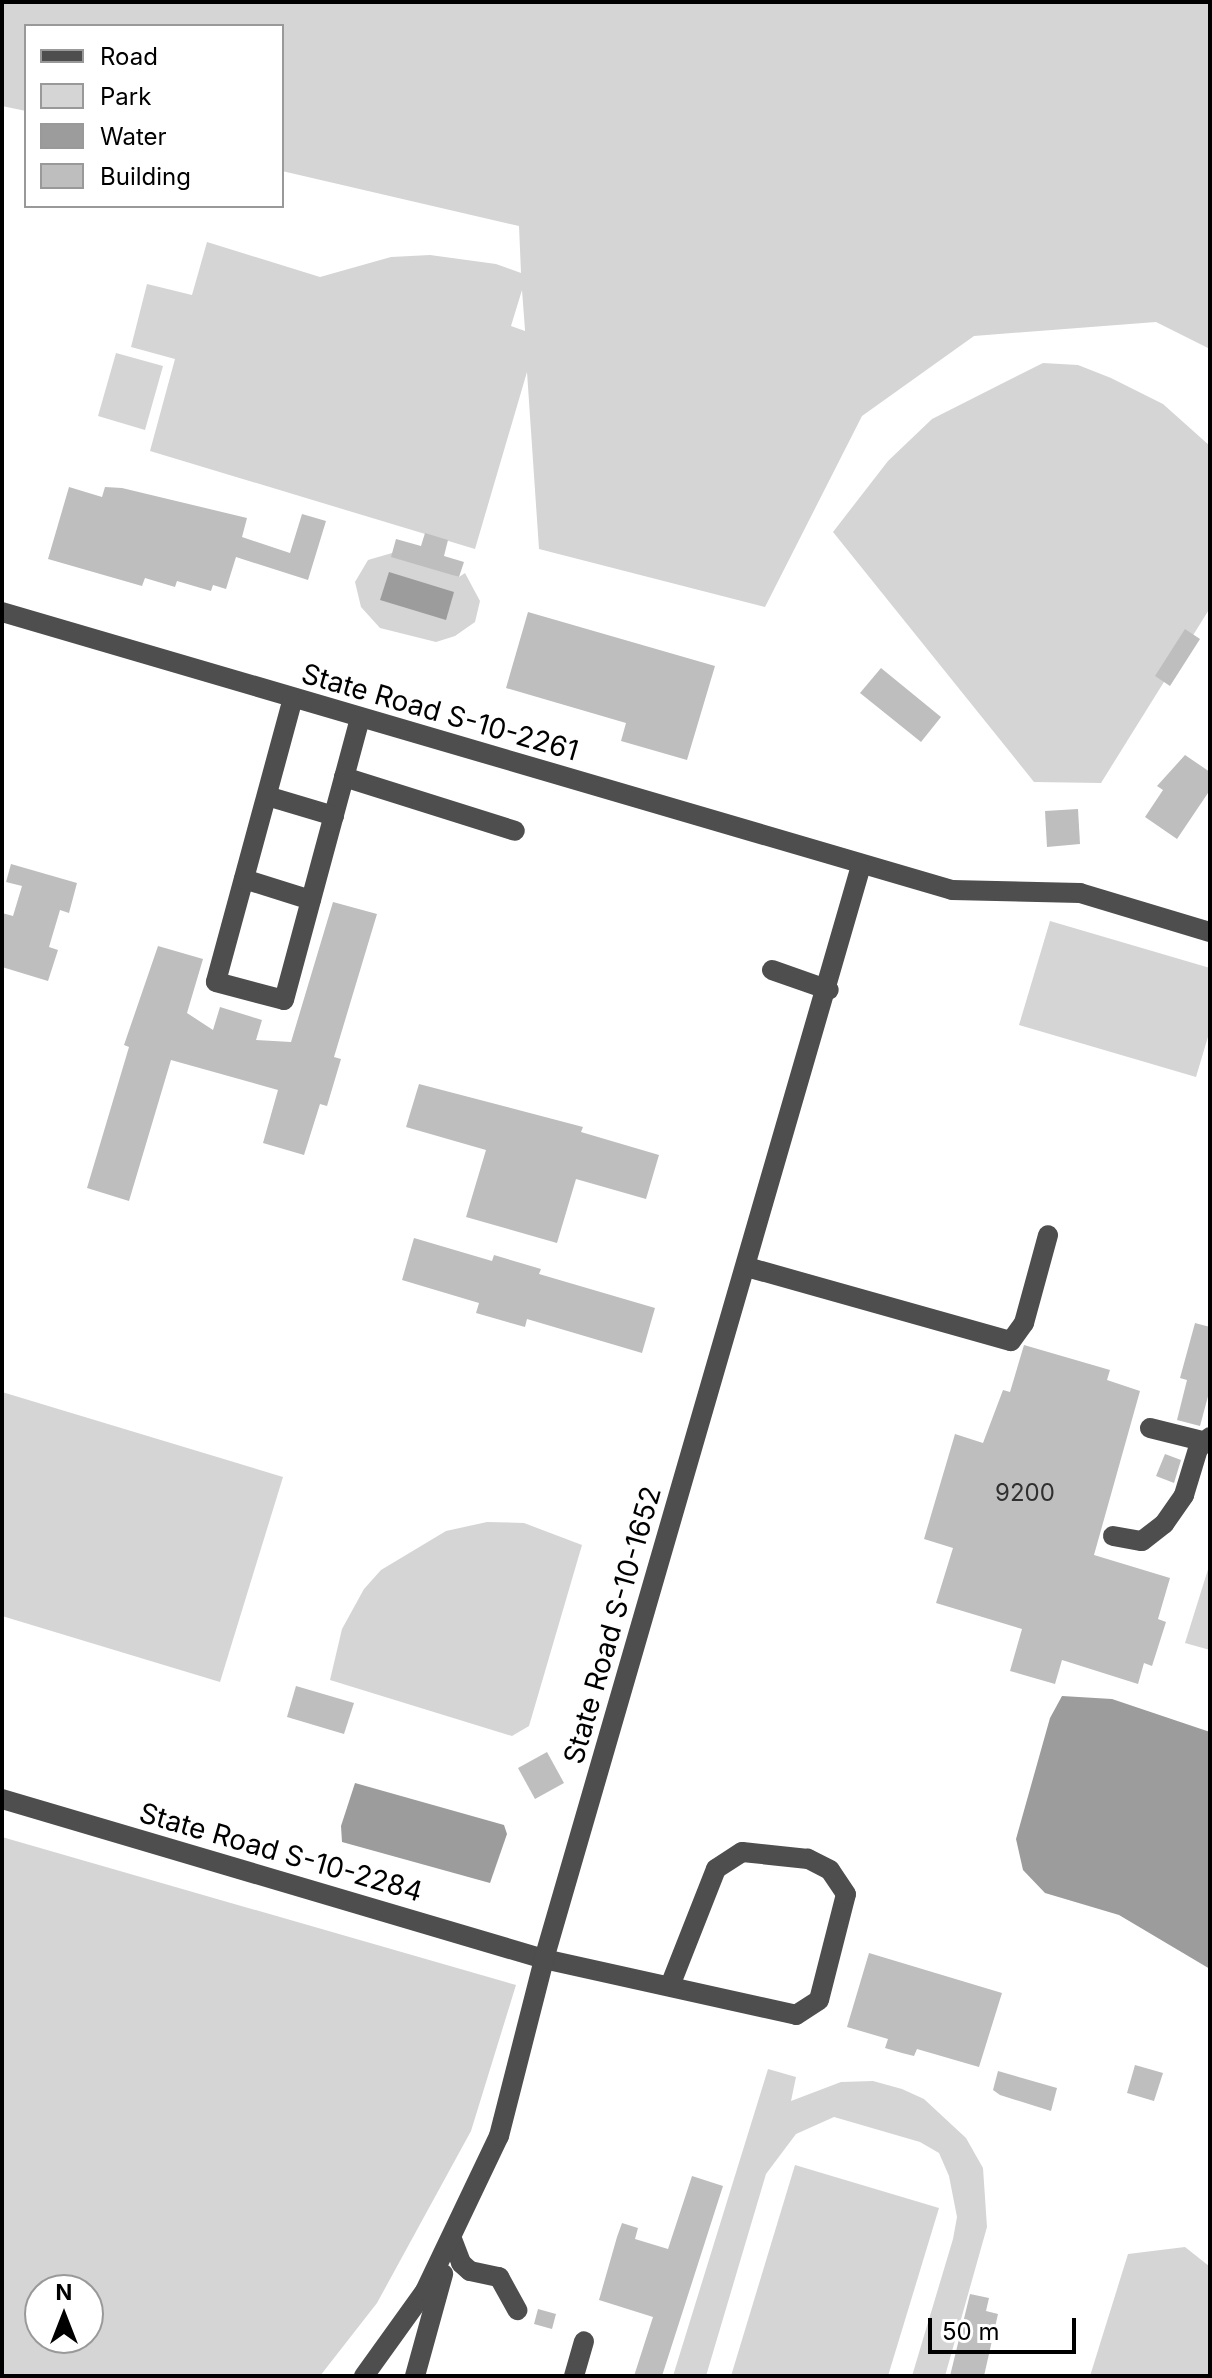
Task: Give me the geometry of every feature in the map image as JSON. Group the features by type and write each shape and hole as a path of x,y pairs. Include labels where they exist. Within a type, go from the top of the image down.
{"street":[{"name":"State Road S-10-2261","path":"2,612 861,866 952,890 1080,893 1210,932"},
{"path":"293,698 216,982 284,1000 360,718"},
{"path":"344,777 515,831"},
{"path":"267,796 334,816"},
{"name":"State Road S-10-1652","path":"364,2376 425,2291 499,2136 544,1959 829,990 861,866"},
{"path":"244,879 311,900"},
{"path":"772,970 829,990"},
{"path":"747,1267 1011,1341 1024,1323 1048,1235"},
{"path":"1150,1428 1208,1440"},
{"path":"1113,1536 1142,1541 1164,1524 1184,1495 1198,1449 1208,1440"},
{"name":"State Road S-10-2284","path":"2,1799 544,1959 670,1986"},
{"path":"742,1852 808,1859 830,1870 846,1894 819,2000 796,2015 670,1986 716,1869 742,1852"},
{"path":"453,2236 461,2263 470,2271 499,2277 517,2310"},
{"path":"415,2376 453,2236"},
{"path":"574,2376 584,2341"}],"green space":[{"path":"2,2 1210,2 1210,349 1156,322 974,336 862,416 765,607 539,549 527,372 475,549 150,451 175,359 131,347 147,284 192,295 207,242 320,277 391,257 430,255 496,264 521,273 519,226 284,171 284,24 24,24 24,111 2,106","holes":["522,290 525,331 511,326"]},
{"path":"116,353 163,366 145,430 98,416"},
{"path":"1043,363 1078,365 1111,378 1163,404 1210,446 1210,608 1101,783 1034,782 833,532 888,461 932,419"},
{"path":"392,553 459,577 465,573 480,601 475,622 455,636 436,642 380,628 361,607 355,582 368,560"},
{"path":"1050,921 1210,968 1210,1030 1196,1077 1019,1025"},
{"path":"2,1392 283,1477 220,1682 2,1616"},
{"path":"487,1522 524,1523 582,1545 529,1726 512,1736 330,1680 342,1629 364,1589 381,1570 446,1531"},
{"path":"1210,1563 1210,1650 1185,1643"},
{"path":"2,1837 516,1985 471,2131 377,2303 320,2376 2,2376"},
{"path":"768,2069 796,2077 791,2101 841,2082 873,2081 902,2089 924,2099 966,2138 983,2168 987,2227 945,2376 912,2376 953,2239 957,2217 949,2176 939,2153 920,2142 834,2117 796,2134 766,2174 706,2376 673,2376"},
{"path":"795,2165 939,2208 888,2376 731,2376"},
{"path":"1185,2247 1209,2266 1210,2376 1090,2376 1128,2254"}],"water":[{"path":"389,572 454,592 446,620 380,600"},
{"path":"1062,1696 1112,1699 1210,1732 1210,1969 1119,1915 1045,1893 1023,1870 1016,1839 1050,1718"},
{"path":"355,1783 504,1825 507,1834 490,1883 342,1842 341,1826"}],"building":[{"path":"69,487 102,497 105,487 122,488 247,518 242,537 290,553 302,514 326,521 308,580 236,557 226,589 213,585 211,591 177,581 175,587 145,578 142,586 48,559"},
{"path":"425,533 448,540 444,556 464,562 459,577 391,557 396,539 421,546"},
{"path":"528,612 715,666 687,760 621,741 626,723 506,688"},
{"path":"1185,629 1200,639 1170,686 1155,676"},
{"path":"881,668 941,717 921,742 860,693"},
{"path":"1185,755 1210,772 1210,790 1177,839 1145,817 1163,790 1157,786"},
{"path":"1078,809 1080,844 1047,847 1045,811"},
{"path":"11,864 77,883 69,913 60,910 49,947 58,950 48,981 2,967 2,913 13,916 22,886 6,882"},
{"path":"333,902 377,914 334,1057 341,1059 327,1106 320,1104 304,1155 263,1143 278,1090 171,1060 129,1201 87,1188 129,1047 124,1045 158,946 203,959 187,1013 213,1030 220,1007 262,1020 256,1040 291,1042"},
{"path":"419,1084 583,1127 581,1132 659,1155 646,1199 576,1179 557,1243 466,1217 486,1150 406,1127"},
{"path":"414,1238 492,1261 494,1255 541,1269 539,1274 655,1308 642,1353 527,1319 525,1327 476,1313 479,1303 402,1280"},
{"path":"1195,1323 1210,1327 1210,1389 1200,1426 1177,1420 1187,1380 1180,1378"},
{"path":"1024,1345 1110,1370 1107,1380 1140,1391 1094,1555 1170,1578 1158,1619 1166,1622 1152,1666 1144,1663 1138,1684 1062,1660 1055,1684 1010,1671 1022,1629 936,1603 953,1548 924,1539 955,1434 983,1443 1003,1390 1010,1392"},
{"path":"1165,1454 1181,1460 1174,1483 1156,1476"},
{"path":"296,1686 354,1703 344,1734 287,1717"},
{"path":"547,1752 564,1783 535,1799 518,1768"},
{"path":"869,1953 1002,1993 979,2067 917,2049 914,2056 885,2048 888,2039 847,2027"},
{"path":"1135,2065 1163,2073 1154,2101 1127,2093"},
{"path":"998,2071 1057,2088 1051,2111 993,2090"},
{"path":"692,2176 723,2186 662,2376 634,2376 653,2317 599,2300 617,2237 622,2223 638,2228 635,2239 668,2249"},
{"path":"970,2294 989,2298 986,2311 998,2314 984,2376 950,2376"},
{"path":"538,2309 556,2314 552,2329 534,2324"}]}
